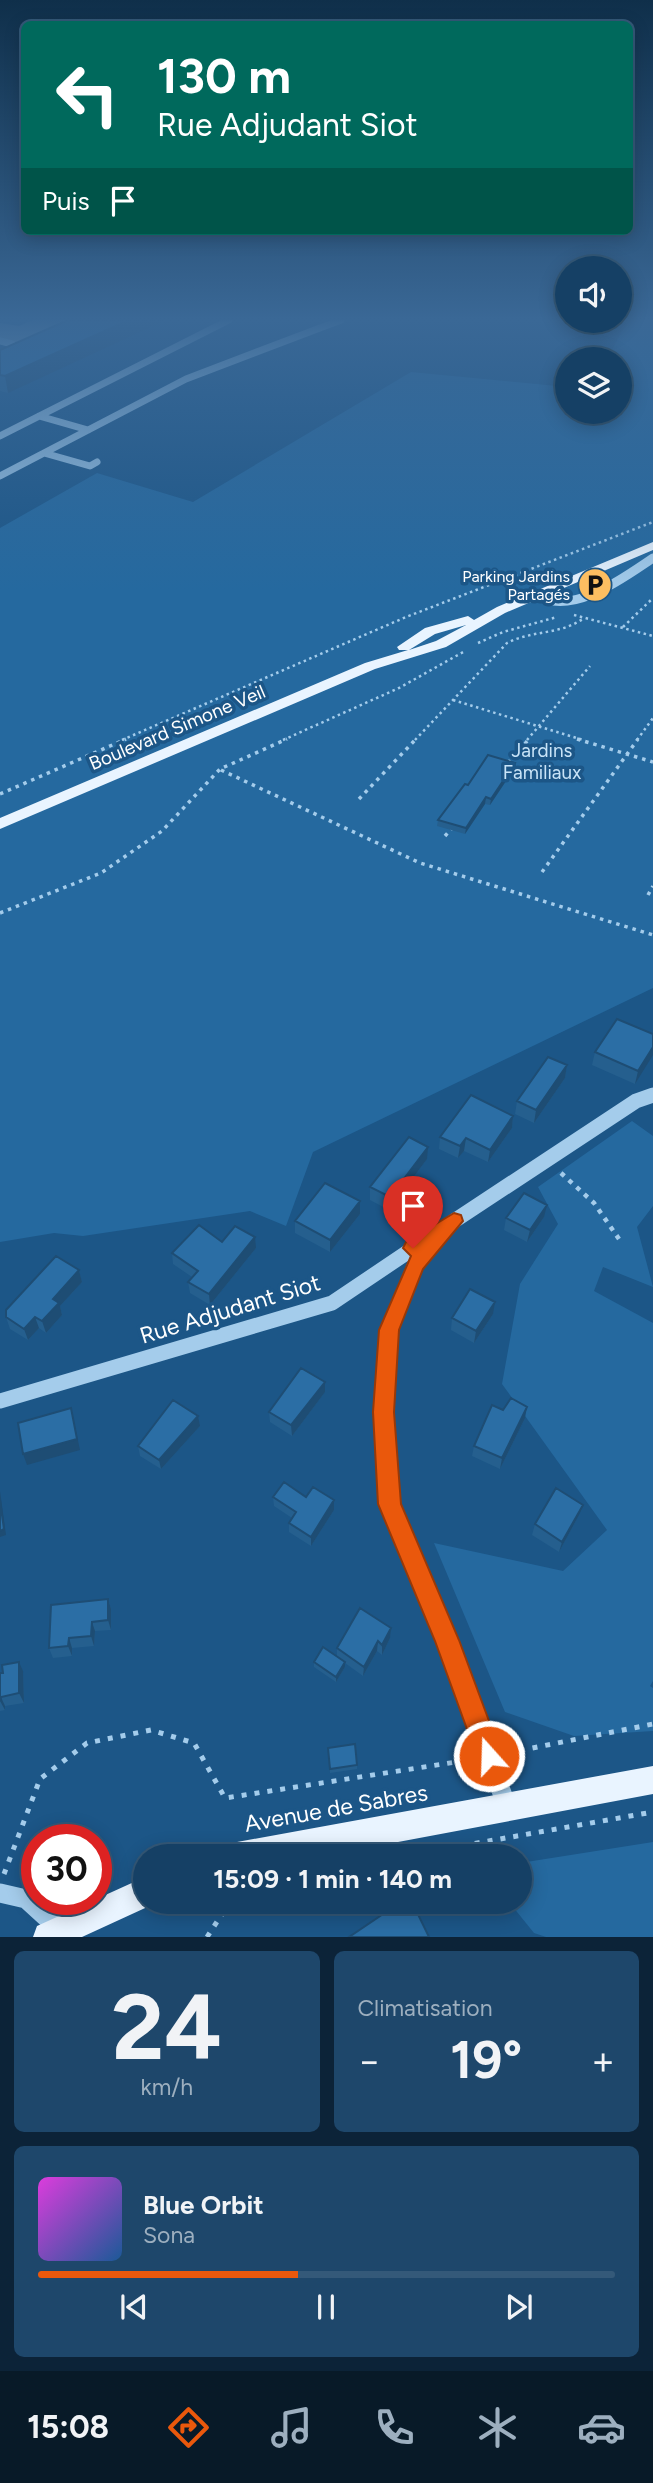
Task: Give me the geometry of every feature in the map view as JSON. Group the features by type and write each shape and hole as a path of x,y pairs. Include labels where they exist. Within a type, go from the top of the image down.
{"main road":[{"name":"Boulevard Simone Veil","path":"0,824 370,666 441,644 501,610 653,545"},
{"name":"Avenue de Sabres","path":"307,1844 653,1780"},
{"path":"54,1934 133,1898"}],"street":[{"path":"0,436 50,410"},
{"path":"0,476 126,410"},
{"path":"39,416 88,430"},
{"path":"0,424 15,428"},
{"path":"44,453 90,466 97,462"},
{"path":"536,595 549,602 565,603 626,576 653,558"},
{"path":"507,1807 447,1640 389,1504 383,1412 389,1330 415,1264 454,1221 636,1101 653,1095"},
{"name":"Rue Adjudant Siot","path":"0,1401 332,1303 454,1221"},
{"path":"0,1894 26,1899 54,1934"}],"path":[{"path":"0,794 357,639 598,541 653,522"},
{"path":"623,627 653,598"},
{"path":"476,644 503,632 578,608"},
{"path":"565,613 653,636"},
{"path":"359,799 515,638 565,629 584,618"},
{"path":"0,913 101,873 138,851 162,831 220,769 399,688 467,650"},
{"path":"505,766 590,667"},
{"path":"453,700 653,762"},
{"path":"541,872 653,718"},
{"path":"220,769 420,863 653,935"},
{"path":"445,836 454,826"},
{"path":"648,895 653,886"},
{"path":"546,1160 593,1203 619,1238"},
{"path":"0,1886 40,1779 87,1743 151,1730 194,1743 225,1798 489,1756 653,1724"},
{"path":"472,1844 653,1812"},
{"path":"207,1937 222,1914"}],"green space":[{"name":"Jardins Familiaux","path":"347,410 555,410 555,424 632,424 632,410 653,410 653,988 313,1152 286,1226 250,1211 83,1236 54,1233 0,1242 0,528 97,473 193,502"},
{"path":"632,1121 653,1136 653,1206 637,1227 653,1287 603,1267 594,1291 653,1323 653,1681 650,1686 653,1688 653,1731 574,1736 505,1712 434,1543 563,1571 607,1530 502,1384 520,1284 558,1224 538,1187"},
{"path":"653,1842 653,1937 546,1937 534,1933 519,1914 532,1914 532,1861"}],"building":[{"path":"488,755 515,763 491,799 486,797 466,828 438,820 465,784 468,785"},
{"path":"617,1019 653,1034 653,1047 638,1071 595,1052"},
{"path":"548,1057 567,1065 536,1110 517,1101"},
{"path":"471,1095 513,1116 490,1150 466,1138 460,1146 440,1137"},
{"path":"409,1137 428,1147 390,1197 370,1187"},
{"path":"325,1183 360,1201 330,1240 295,1221"},
{"path":"524,1193 547,1205 530,1230 506,1218"},
{"path":"199,1225 222,1242 235,1226 255,1237 209,1294 188,1282 198,1271 172,1253"},
{"path":"56,1256 79,1270 53,1299 59,1303 42,1321 35,1317 24,1329 6,1317 6,1310"},
{"path":"470,1289 495,1302 476,1331 452,1318"},
{"path":"301,1368 325,1382 291,1425 269,1412"},
{"path":"511,1398 527,1407 502,1458 474,1446 492,1405 503,1410"},
{"path":"173,1400 198,1416 159,1460 138,1446"},
{"path":"71,1408 77,1439 23,1454 18,1423"},
{"path":"284,1482 306,1497 313,1487 334,1500 311,1537 289,1523 296,1512 273,1497"},
{"path":"556,1488 583,1505 562,1542 535,1524"},
{"path":"0,1501 4,1529 0,1531"},
{"path":"108,1599 108,1620 92,1622 91,1636 69,1638 68,1646 49,1648 51,1605"},
{"path":"360,1608 391,1628 382,1645 378,1641 364,1667 337,1648"},
{"path":"323,1647 345,1662 336,1677 314,1662"},
{"path":"19,1662 19,1693 1,1697 0,1701 2,1665"},
{"path":"355,1744 357,1765 330,1769 328,1748"},
{"path":"383,1914 418,1914 429,1937 349,1937"}],"place":[{"name":"Parking Jardins Partagés","path":"595,585"}],"route":[{"path":"413,1248 454,1221 415,1264 389,1330 383,1412 389,1504 447,1640 489,1756"}]}
